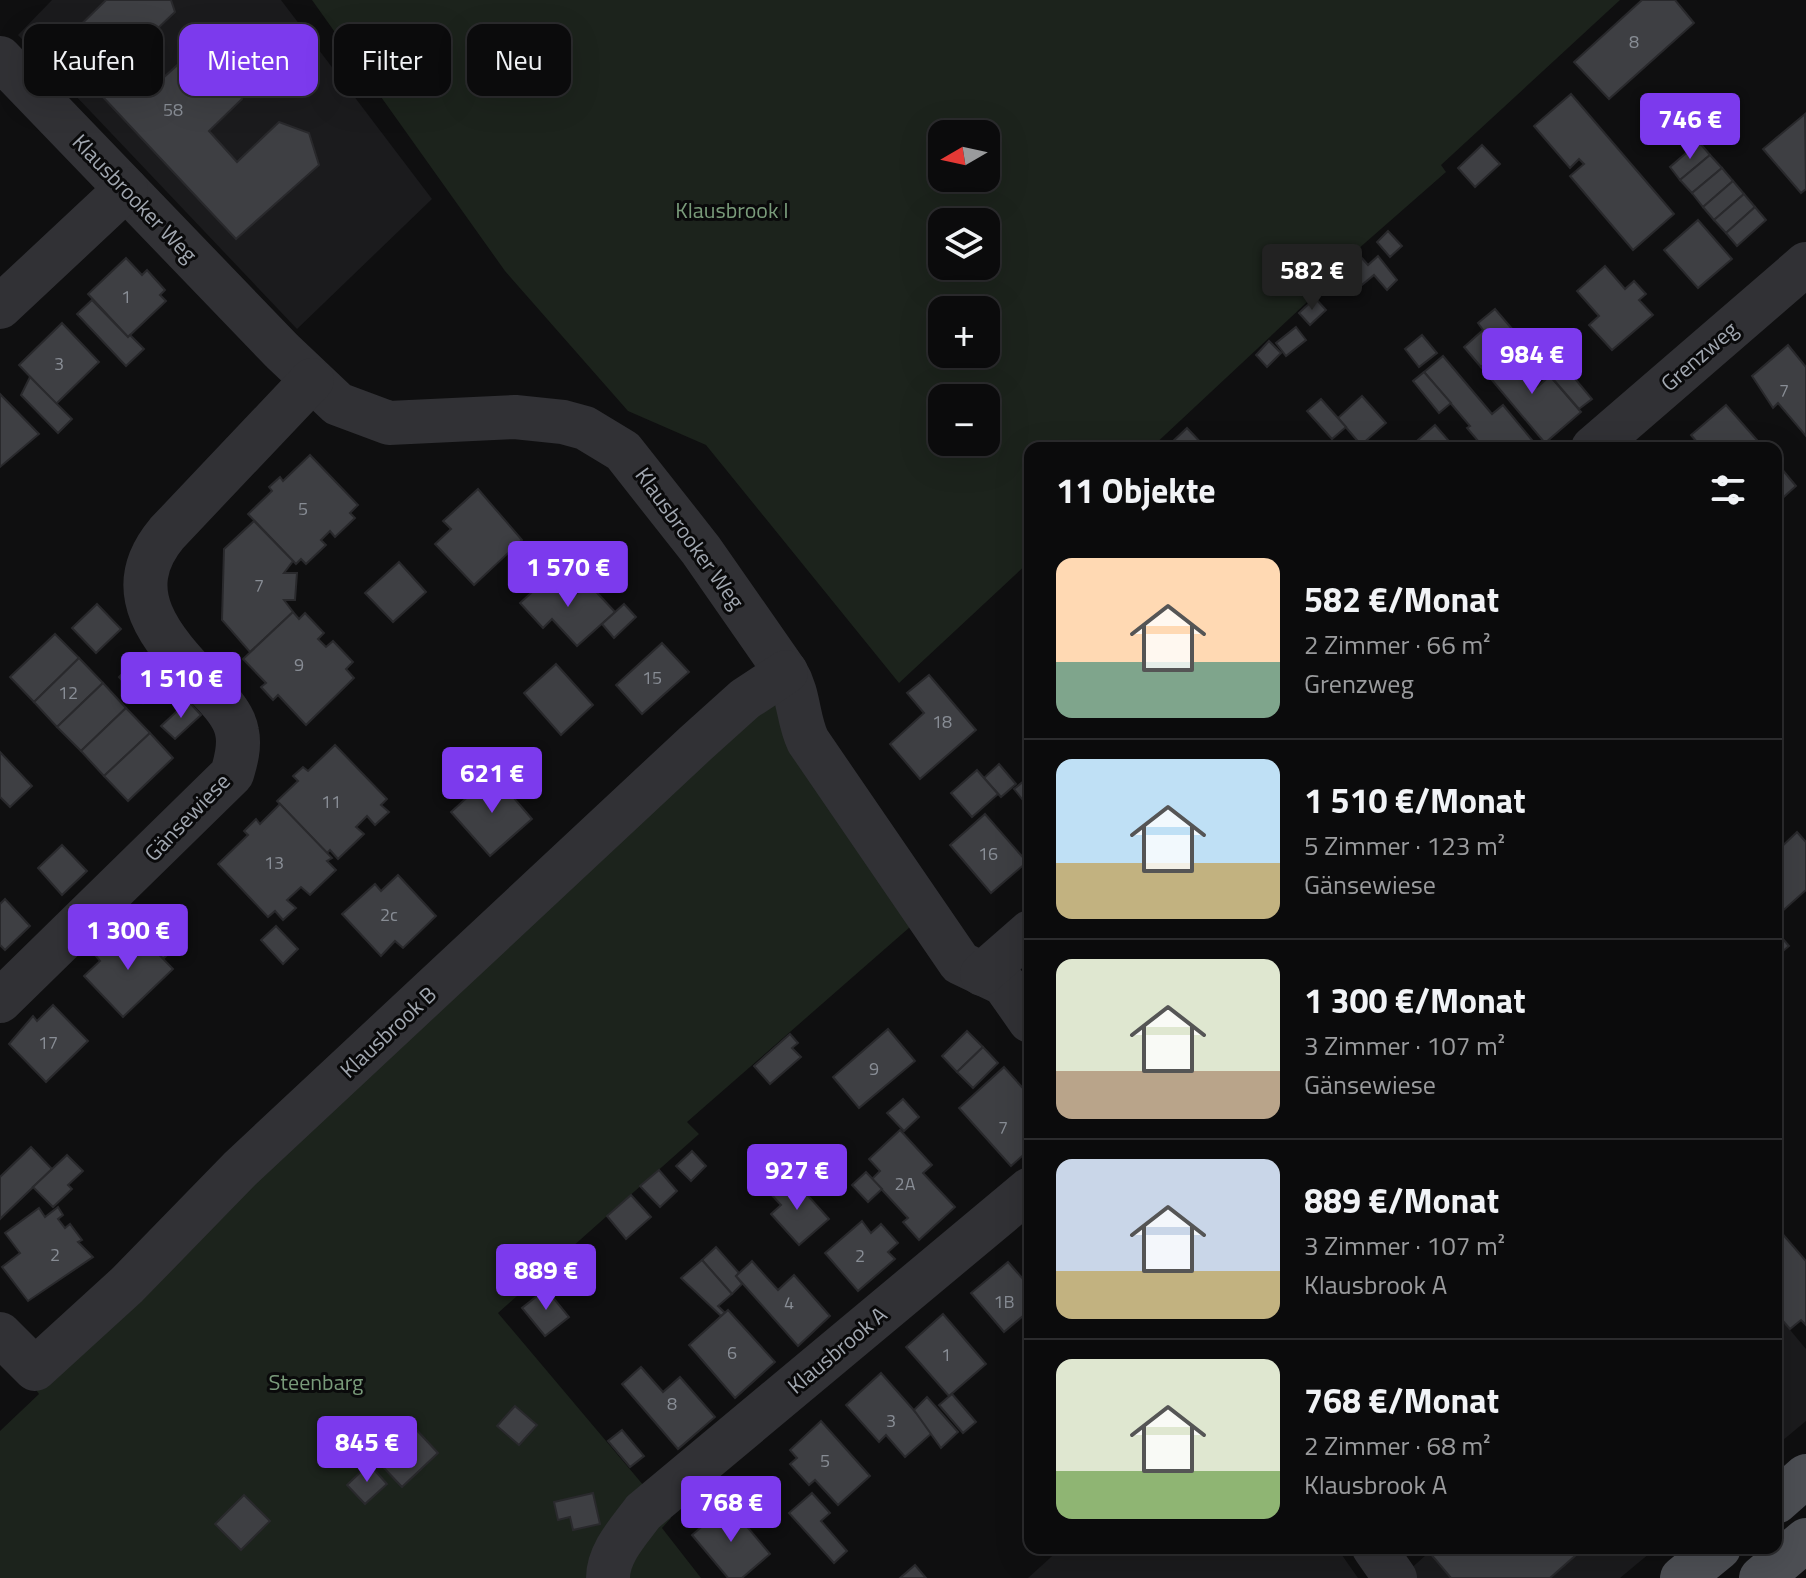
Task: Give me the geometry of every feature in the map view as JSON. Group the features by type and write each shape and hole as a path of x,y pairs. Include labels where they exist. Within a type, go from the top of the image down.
{"main road":[{"path":"1782,1497 1806,1476"},
{"path":"1761,1578 1806,1540"},
{"path":"1682,1578 1712,1554"}],"street":[{"name":"Klausbrooker Weg","path":"0,58 338,404 389,423 515,417 563,422 603,437 623,451 643,472 786,672 796,688 801,707 800,725 808,741 960,963 1004,984 1024,1012"},
{"path":"0,307 126,189"},
{"name":"Grenzweg","path":"1600,442 1806,264"},
{"name":"Gänsewiese","path":"0,1001 232,774 237,757 237,730 225,707 158,633 148,610 146,576 155,547 312,380"},
{"name":"Klausbrook B","path":"0,1334 35,1369 127,1285 240,1169 695,744 745,699 786,672"},
{"path":"982,974 1024,937"},
{"name":"Klausbrook A","path":"608,1578 608,1568 622,1540 643,1512 1024,1194"},
{"path":"1378,1554 1395,1578"}],"shaded area":[{"path":"52,0 281,0 299,24 179,24 179,96 318,96 318,49 334,70 334,96 354,96 432,199 297,329 76,96 163,96 163,24 29,24"},
{"path":"1782,1320 1806,1349 1806,1421 1782,1441"},
{"path":"1054,1554 1341,1554 1358,1578 1028,1578"},
{"path":"1427,1554 1649,1554 1620,1578 1400,1578"}],"green space":[{"name":"Klausbrook I","path":"312,0 1620,0 1441,165 1446,172 1333,271 1335,276 1157,442 1024,442 1024,567 899,683 706,445 628,411 505,271 380,96 451,96 451,24 334,24 334,31"},
{"name":"Steenbarg","path":"785,678 926,913 687,1122 699,1134 498,1313 671,1518 662,1528 701,1578 0,1578 0,1431 39,1394 31,1383"}],"building":[{"path":"106,0 171,0 175,12 162,24 82,24"},
{"path":"1642,0 1675,0 1694,23 1609,99 1574,62"},
{"path":"179,63 179,96 241,96 242,99 209,131 237,162 279,122 309,133 319,165 236,239 102,96 163,96 163,78"},
{"path":"1571,94 1674,214 1633,250 1570,176 1584,164 1579,159 1570,168 1534,126"},
{"path":"1805,114 1806,189 1801,193 1763,149"},
{"path":"1699,142 1710,155 1680,180 1670,167"},
{"path":"1482,145 1500,164 1475,187 1458,168"},
{"path":"1710,155 1722,168 1692,193 1680,180"},
{"path":"1722,168 1733,181 1703,207 1692,193"},
{"path":"1733,181 1744,194 1714,220 1703,207"},
{"path":"1744,194 1755,207 1726,233 1714,220"},
{"path":"1755,207 1766,220 1737,246 1726,233"},
{"path":"1698,220 1732,259 1698,288 1664,250"},
{"path":"1388,231 1402,246 1390,257 1377,242"},
{"path":"1360,256 1368,265 1378,256 1397,280 1387,290 1374,275 1352,293 1338,275"},
{"path":"126,258 142,275 147,270 165,290 160,295 166,301 128,337 88,294"},
{"path":"1605,266 1625,289 1634,281 1646,294 1639,300 1653,315 1612,350 1589,325 1599,316 1577,291"},
{"path":"1315,298 1326,310 1310,325 1299,313"},
{"path":"92,300 144,349 126,366 77,314"},
{"path":"1495,309 1513,330 1497,344 1501,350 1481,367 1464,347 1483,330 1478,323"},
{"path":"62,323 99,362 56,404 19,365"},
{"path":"1296,327 1306,340 1286,356 1276,343"},
{"path":"1422,335 1437,353 1419,367 1405,349"},
{"path":"1269,341 1281,353 1267,367 1256,355"},
{"path":"1788,345 1806,367 1806,436 1778,403 1773,408 1752,376"},
{"path":"1503,348 1537,387 1550,376 1581,412 1544,442 1481,367"},
{"path":"1443,356 1492,414 1503,405 1534,442 1479,442 1467,428 1470,426 1424,372"},
{"path":"1566,368 1592,399 1579,409 1553,379"},
{"path":"1424,372 1451,403 1439,413 1413,381"},
{"path":"30,377 72,419 58,433 21,395"},
{"path":"0,394 39,434 0,467"},
{"path":"1362,396 1386,423 1364,442 1358,442 1338,418"},
{"path":"1321,399 1346,427 1332,439 1307,411"},
{"path":"1726,405 1759,442 1697,442 1691,435"},
{"path":"1435,425 1450,442 1416,442"},
{"path":"1187,428 1200,442 1172,442"},
{"path":"310,455 358,505 350,513 355,518 335,537 330,531 321,540 326,545 306,564 301,559 296,564 248,514 272,491 269,487 280,477 283,481"},
{"path":"1782,469 1796,486 1782,499"},
{"path":"478,489 522,540 474,585 435,544 451,529 443,521"},
{"path":"254,521 293,561 284,573 297,573 295,600 284,600 293,612 250,652 222,620 224,549"},
{"path":"399,562 426,592 393,622 365,593"},
{"path":"553,573 574,596 588,583 615,612 577,646 552,619 543,628 520,603"},
{"path":"97,604 121,629 96,653 72,628"},
{"path":"624,604 636,617 614,638 602,624"},
{"path":"293,612 299,619 305,613 324,633 318,639 326,647 333,641 353,662 346,669 354,678 306,725 278,695 273,700 261,687 266,683 243,659"},
{"path":"55,634 79,658 34,702 10,677"},
{"path":"662,643 689,672 642,714 616,685"},
{"path":"144,653 169,678 143,703 119,677"},
{"path":"79,658 103,683 57,727 34,702"},
{"path":"556,664 593,705 561,735 524,693"},
{"path":"929,675 976,730 920,779 890,744 924,713 907,693"},
{"path":"103,683 126,708 81,751 57,727"},
{"path":"188,701 201,715 175,739 161,726"},
{"path":"126,708 150,733 104,776 81,751"},
{"path":"150,733 173,758 128,801 104,776"},
{"path":"335,745 387,799 381,805 389,812 375,825 367,816 356,827 364,834 338,859 330,850 327,853 277,801 298,781 293,776 303,767 308,771"},
{"path":"0,752 32,786 10,807 0,797"},
{"path":"999,764 1016,784 1001,797 984,778"},
{"path":"977,770 998,794 972,817 951,793"},
{"path":"493,774 532,819 490,856 451,812"},
{"path":"1024,781 1024,802 1014,789"},
{"path":"280,804 332,858 327,861 336,870 310,895 301,887 287,900 296,908 283,920 275,911 268,917 218,864 248,835 244,831 256,819 260,824"},
{"path":"985,814 1024,859 1024,865 991,893 950,845"},
{"path":"1797,832 1806,842 1806,890 1782,911 1782,846"},
{"path":"62,845 87,871 62,895 38,868"},
{"path":"398,875 436,916 403,948 395,941 381,956 342,914 375,884 381,891"},
{"path":"5,899 30,926 5,950 0,945 0,904"},
{"path":"153,908 183,939 163,959 133,928"},
{"path":"276,926 298,949 283,964 261,940"},
{"path":"133,928 173,969 123,1017 84,976 100,961 96,956 115,938 119,942"},
{"path":"1782,938 1789,946 1782,952"},
{"path":"53,1005 88,1041 46,1082 9,1044 33,1016 37,1021"},
{"path":"888,1029 915,1061 859,1108 833,1077"},
{"path":"967,1031 983,1047 957,1072 942,1056"},
{"path":"790,1034 798,1043 792,1048 801,1057 770,1084 754,1066"},
{"path":"983,1047 998,1063 973,1088 957,1072"},
{"path":"1004,1067 1024,1089 1024,1154 1011,1166 959,1108"},
{"path":"903,1099 919,1117 904,1131 887,1113"},
{"path":"900,1130 932,1165 923,1173 955,1207 919,1240 903,1222 908,1218 872,1179 880,1171 869,1159"},
{"path":"31,1147 52,1169 0,1219 0,1177"},
{"path":"692,1151 706,1166 691,1181 676,1166"},
{"path":"67,1155 83,1171 68,1185 72,1189 53,1207 33,1187"},
{"path":"659,1170 677,1191 660,1207 640,1186"},
{"path":"866,1172 882,1189 868,1202 852,1185"},
{"path":"784,1179 796,1192 801,1188 829,1219 799,1245 771,1214 781,1205 769,1192"},
{"path":"631,1195 651,1217 626,1239 607,1216"},
{"path":"58,1207 63,1215 58,1219 65,1228 70,1224 82,1240 78,1242 93,1257 28,1301 2,1267 20,1253 5,1233 39,1208 45,1217"},
{"path":"862,1221 871,1233 881,1224 898,1243 888,1252 895,1259 858,1291 825,1253"},
{"path":"1782,1233 1806,1261 1806,1325 1801,1320 1790,1329 1782,1320"},
{"path":"716,1247 739,1273 736,1276 742,1284 732,1294 702,1260"},
{"path":"702,1260 732,1294 718,1306 725,1313 721,1316 681,1278"},
{"path":"752,1261 778,1290 794,1275 830,1316 798,1346 736,1276"},
{"path":"1008,1262 1024,1280 1024,1315 1004,1332 971,1293"},
{"path":"546,1289 569,1317 545,1336 522,1308"},
{"path":"728,1310 775,1362 735,1398 689,1345"},
{"path":"943,1314 986,1364 949,1396 906,1347"},
{"path":"641,1367 663,1392 680,1377 715,1417 678,1449 622,1384"},
{"path":"881,1373 933,1432 905,1457 886,1435 879,1442 846,1405"},
{"path":"952,1394 976,1422 963,1433 939,1405"},
{"path":"927,1397 958,1432 941,1448 914,1410"},
{"path":"515,1406 537,1425 519,1445 497,1426"},
{"path":"821,1421 870,1476 838,1505 815,1480 809,1485 790,1464 797,1458 790,1450"},
{"path":"412,1425 438,1453 402,1487 384,1468 388,1464 369,1443 387,1427 397,1439"},
{"path":"622,1430 644,1456 630,1467 608,1441"},
{"path":"369,1464 387,1484 365,1504 347,1485"},
{"path":"593,1493 600,1524 573,1530 570,1517 558,1520 554,1502"},
{"path":"812,1493 830,1513 821,1521 847,1551 834,1563 789,1513"},
{"path":"244,1495 270,1521 241,1550 215,1524"},
{"path":"728,1504 770,1554 742,1578 728,1578 692,1535"},
{"path":"1431,1554 1577,1554 1550,1578 1451,1578"},
{"path":"915,1565 926,1578 900,1578"}]}
